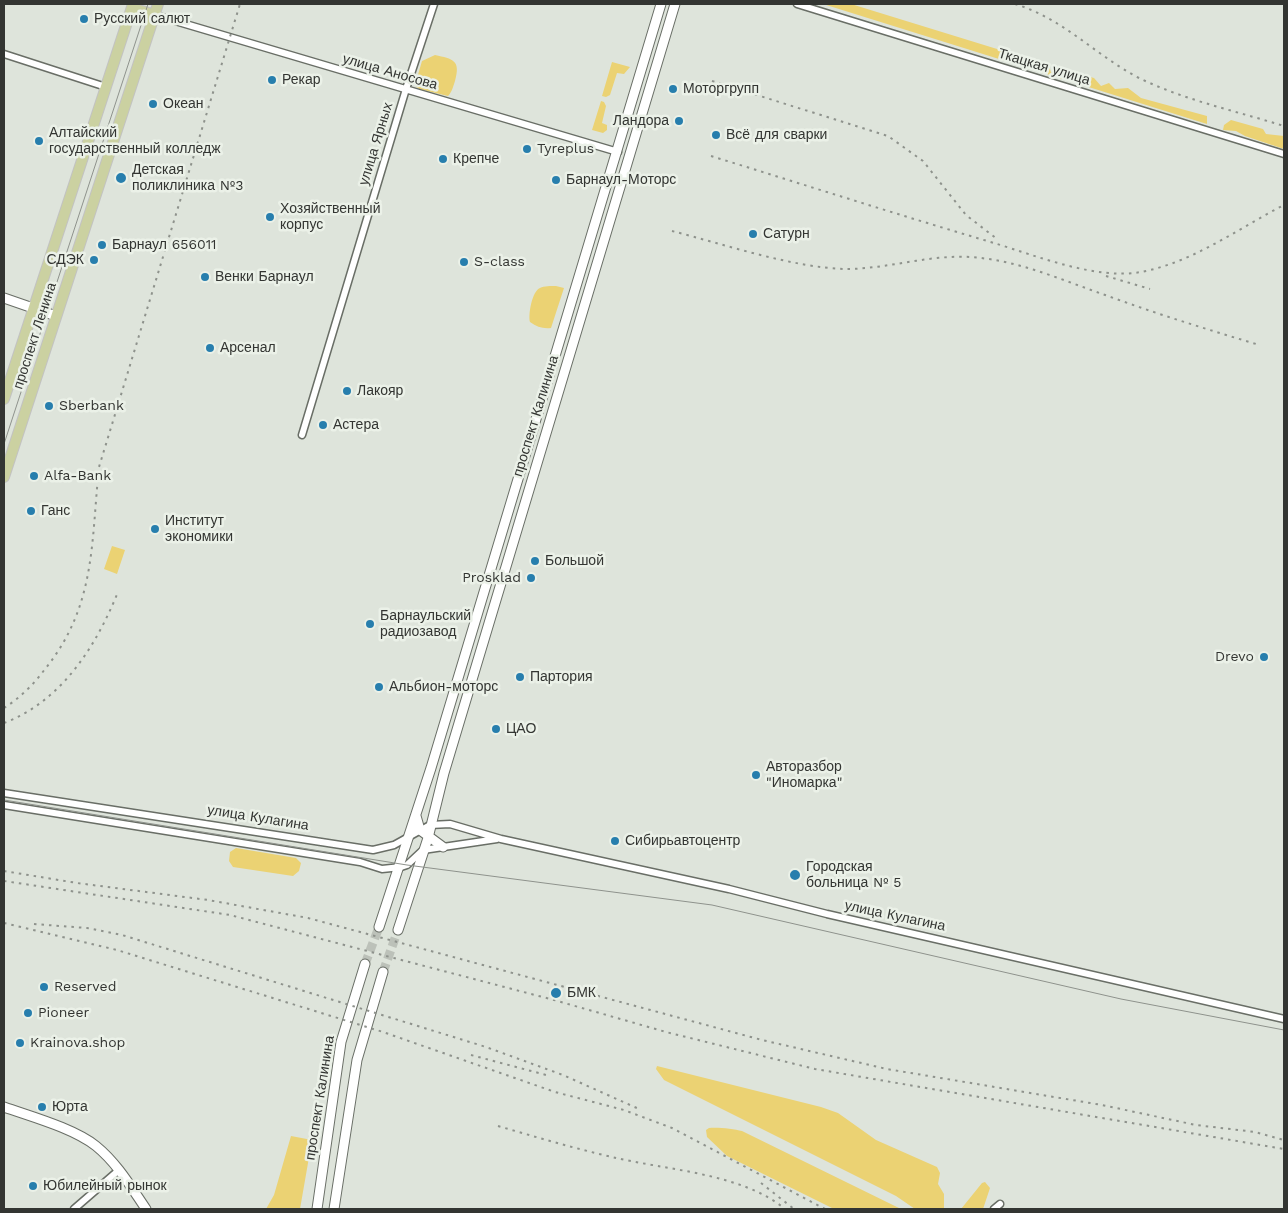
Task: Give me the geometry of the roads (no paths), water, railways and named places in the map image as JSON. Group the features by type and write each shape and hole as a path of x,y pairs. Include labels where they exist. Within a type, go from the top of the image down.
{"main road":[{"name":"проспект Ленина","path":"4,477 158,4"},
{"name":"проспект Калинина","path":"402,863 526,457 592,226 618,152 661,4"},
{"name":"проспект Калинина","path":"398,930 428,838 430,825 675,4"},
{"name":"проспект Ленина","path":"4,399 132,6"},
{"path":"132,6 155,15"},
{"path":"618,152 629,156"},
{"path":"4,298 56,316"},
{"path":"416,816 420,830 428,838 443,847"},
{"path":"379,927 402,863"},
{"name":"проспект Калинина","path":"316,1209 341,1042 366,964"},
{"path":"334,1209 357,1060 382,972"},
{"path":"4,1107 65,1130 95,1144 119,1170 146,1209"}],"street":[{"name":"улица Ярных","path":"302,435 406,90 434,4"},
{"name":"Ткацкая улица","path":"796,4 1284,154"},
{"name":"улица Аносова","path":"155,15 618,152"},
{"path":"4,54 106,87"},
{"name":"улица Кулагина","path":"4,793 372,850 394,845 430,825 450,824 501,839 729,889 827,914 906,930 1284,1019"},
{"path":"17,807 18,795"},
{"name":"улица Кулагина","path":"4,804 360,862 382,869 402,863"},
{"path":"93,819 94,806"},
{"name":"улица Кулагина","path":"423,850 501,839"},
{"path":"402,863 406,865 423,850"},
{"path":"74,1209 119,1170"},
{"path":"994,1209 1000,1204"}],"tunnel":[{"path":"365,964 379,927"},
{"path":"383,972 398,930"}],"tram line":[{"path":"4,444 148,4"},
{"path":"4,800 407,865 712,905 1121,999 1284,1030"}],"railway":[{"path":"4,708 16,700 45,669 62,645 74,622 88,573 99,467 240,4"},
{"path":"1015,4 1049,19 1123,69 1156,86 1192,99 1284,126"},
{"path":"712,81 888,136 923,161 966,215 997,239"},
{"path":"711,156 1048,260 1105,273 1124,274 1141,272 1179,261 1215,244 1284,205"},
{"path":"672,231 782,260 826,268 863,268 947,257 997,260 1046,274 1145,309 1256,344"},
{"path":"1106,276 1150,289"},
{"path":"4,723 25,713 43,701 74,670 99,632 118,592"},
{"path":"4,871 77,883 208,900 308,918 762,1040 887,1069 1102,1105 1196,1125 1255,1132 1284,1140"},
{"path":"4,881 230,915 554,1000 666,1032 815,1069 1284,1149"},
{"path":"4,923 117,950 383,1032 555,1092 624,1110 672,1128 825,1209"},
{"path":"34,924 87,928 122,935 486,1047 563,1075 639,1109"},
{"path":"471,1055 550,1076"},
{"path":"498,1126 612,1157 725,1180 767,1197 785,1209"},
{"path":"761,1183 794,1209"}],"place":[{"name":"Русский салют","path":"84,19"},
{"name":"Рекар","path":"272,80"},
{"name":"Моторгрупп","path":"673,89"},
{"name":"Океан","path":"153,104"},
{"name":"Ландора","path":"679,121"},
{"name":"Всё для сварки","path":"716,135"},
{"name":"Алтайский государственный колледж","path":"39,141"},
{"name":"Tyreplus","path":"527,149"},
{"name":"Крепче","path":"443,159"},
{"name":"Детская поликлиника №3","path":"121,178"},
{"name":"Барнаул-Моторс","path":"556,180"},
{"name":"Хозяйственный корпус","path":"270,217"},
{"name":"Сатурн","path":"753,234"},
{"name":"Барнаул 656011","path":"102,245"},
{"name":"СДЭК","path":"94,260"},
{"name":"S-class","path":"464,262"},
{"name":"Венки Барнаул","path":"205,277"},
{"name":"Арсенал","path":"210,348"},
{"name":"Лакояр","path":"347,391"},
{"name":"Sberbank","path":"49,406"},
{"name":"Астера","path":"323,425"},
{"name":"Alfa-Bank","path":"34,476"},
{"name":"Ганс","path":"31,511"},
{"name":"Институт экономики","path":"155,529"},
{"name":"Большой","path":"535,561"},
{"name":"Prosklad","path":"531,578"},
{"name":"Барнаульский радиозавод","path":"370,624"},
{"name":"Drevo","path":"1264,657"},
{"name":"Партория","path":"520,677"},
{"name":"Альбион-моторс","path":"379,687"},
{"name":"ЦАО","path":"496,729"},
{"name":"Авторазбор \"Иномарка\"","path":"756,775"},
{"name":"Сибирьавтоцентр","path":"615,841"},
{"name":"Городская больница № 5","path":"795,875"},
{"name":"Reserved","path":"44,987"},
{"name":"БМК","path":"556,993"},
{"name":"Pioneer","path":"28,1013"},
{"name":"Krainova.shop","path":"20,1043"},
{"name":"Юрта","path":"42,1107"},
{"name":"Юбилейный рынок","path":"33,1186"}]}
